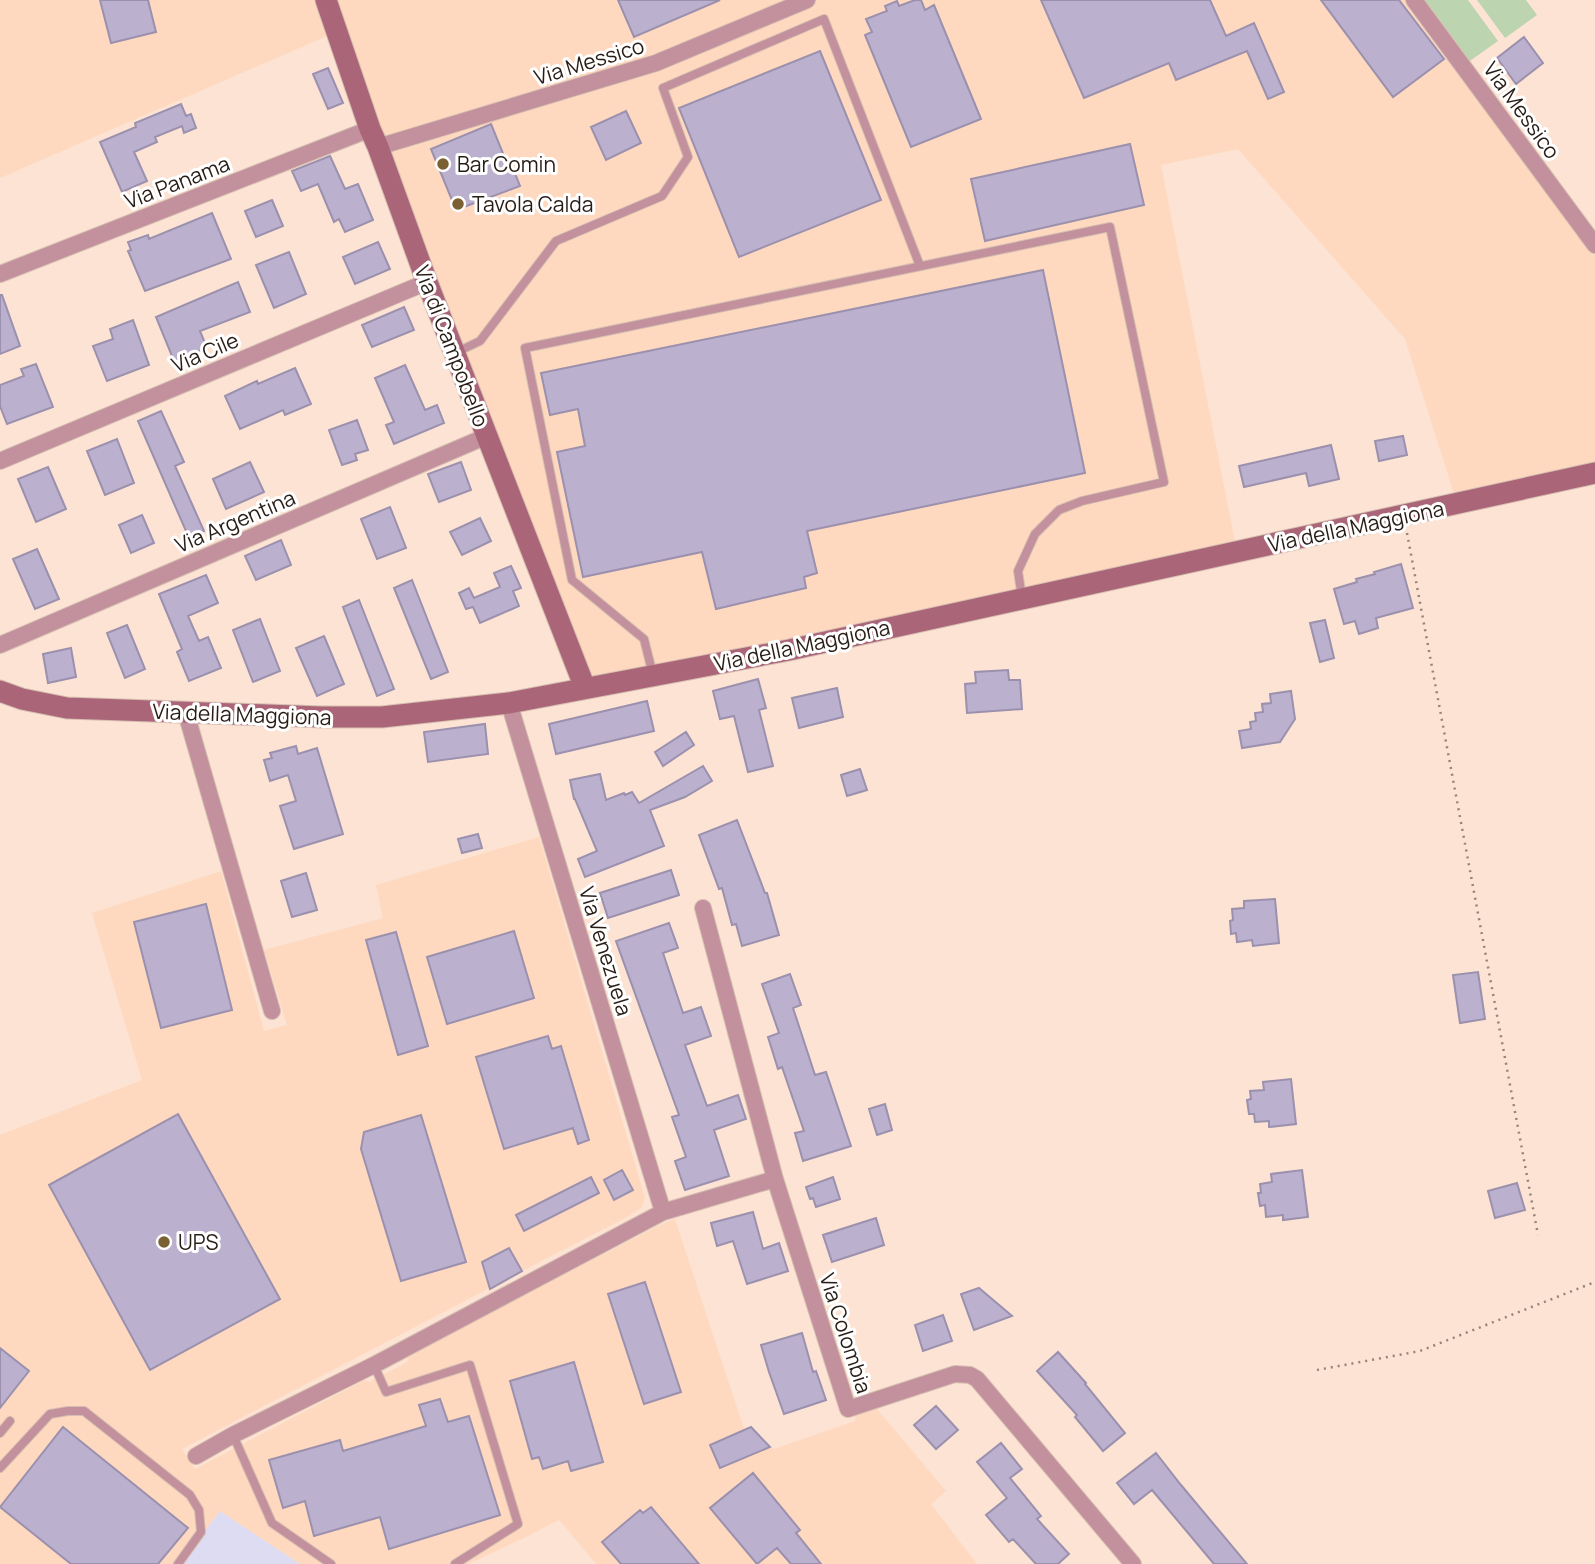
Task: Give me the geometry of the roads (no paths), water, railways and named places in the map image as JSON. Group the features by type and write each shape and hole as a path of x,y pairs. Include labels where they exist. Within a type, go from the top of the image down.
{"street":[{"name":"Via di Campobello","path":"326,0 427,282 585,688"},
{"name":"Via Messico","path":"374,138 656,63 807,0"},
{"name":"Via Messico","path":"1414,0 1595,245"},
{"name":"Via Panama","path":"0,274 374,138"},
{"name":"Via Cile","path":"0,461 427,282"},
{"name":"Via Argentina","path":"0,645 486,436"},
{"name":"Via della Maggiona","path":"0,691 22,699 67,708 322,717 382,717 509,703 789,650 1595,472"},
{"name":"Via Venezuela","path":"509,703 663,1212"},
{"path":"186,713 272,1011"},
{"name":"Via Colombia","path":"703,908 775,1179 848,1409 955,1374 970,1375 1133,1564"},
{"path":"196,1456 663,1212 775,1179"}],"lane":[{"path":"455,354 480,341 556,241 662,196 688,157 663,88 824,19 920,266"},
{"path":"653,675 644,639 572,580 525,348 1110,226 1164,482 1082,501 1059,510 1035,534 1018,571 1022,598"},
{"path":"374,1365 386,1392 470,1365 518,1524 455,1564"},
{"path":"0,1468 50,1414 84,1410 190,1495 199,1510 201,1532 178,1564"},
{"path":"0,1433 10,1422"},
{"path":"233,1435 272,1523 331,1564"}],"place":[{"name":"Bar Comin","path":"443,164"},
{"name":"Tavola Calda","path":"458,204"},
{"name":"UPS","path":"164,1242"}]}
